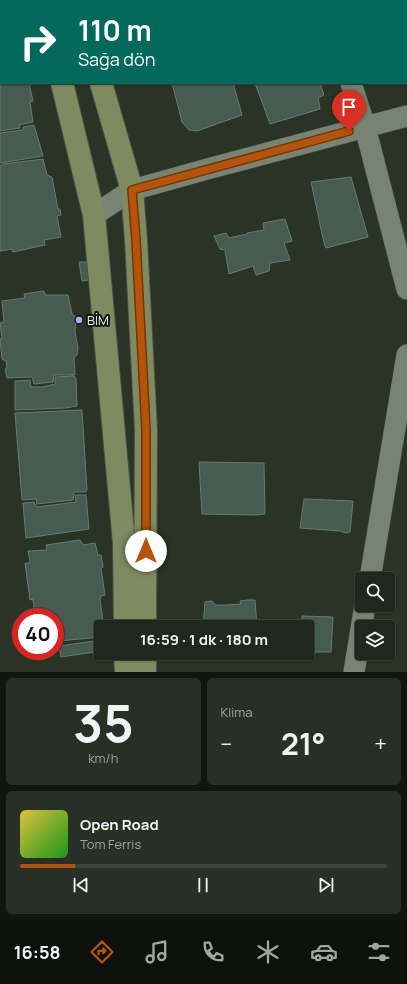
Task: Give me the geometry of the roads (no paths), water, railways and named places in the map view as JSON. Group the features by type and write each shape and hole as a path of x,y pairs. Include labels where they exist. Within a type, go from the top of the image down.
{"street":[{"path":"62,84 94,216 124,542 125,620"},
{"path":"100,84 132,190 146,430 145,620"},
{"path":"351,84 365,127 407,289"},
{"path":"94,216 132,190 407,116"},
{"path":"371,572 407,355"},
{"path":"354,672 364,612"},
{"path":"126,660 126,672"},
{"path":"145,660 145,672"}],"place":[{"name":"BİM","path":"79,320"}]}
